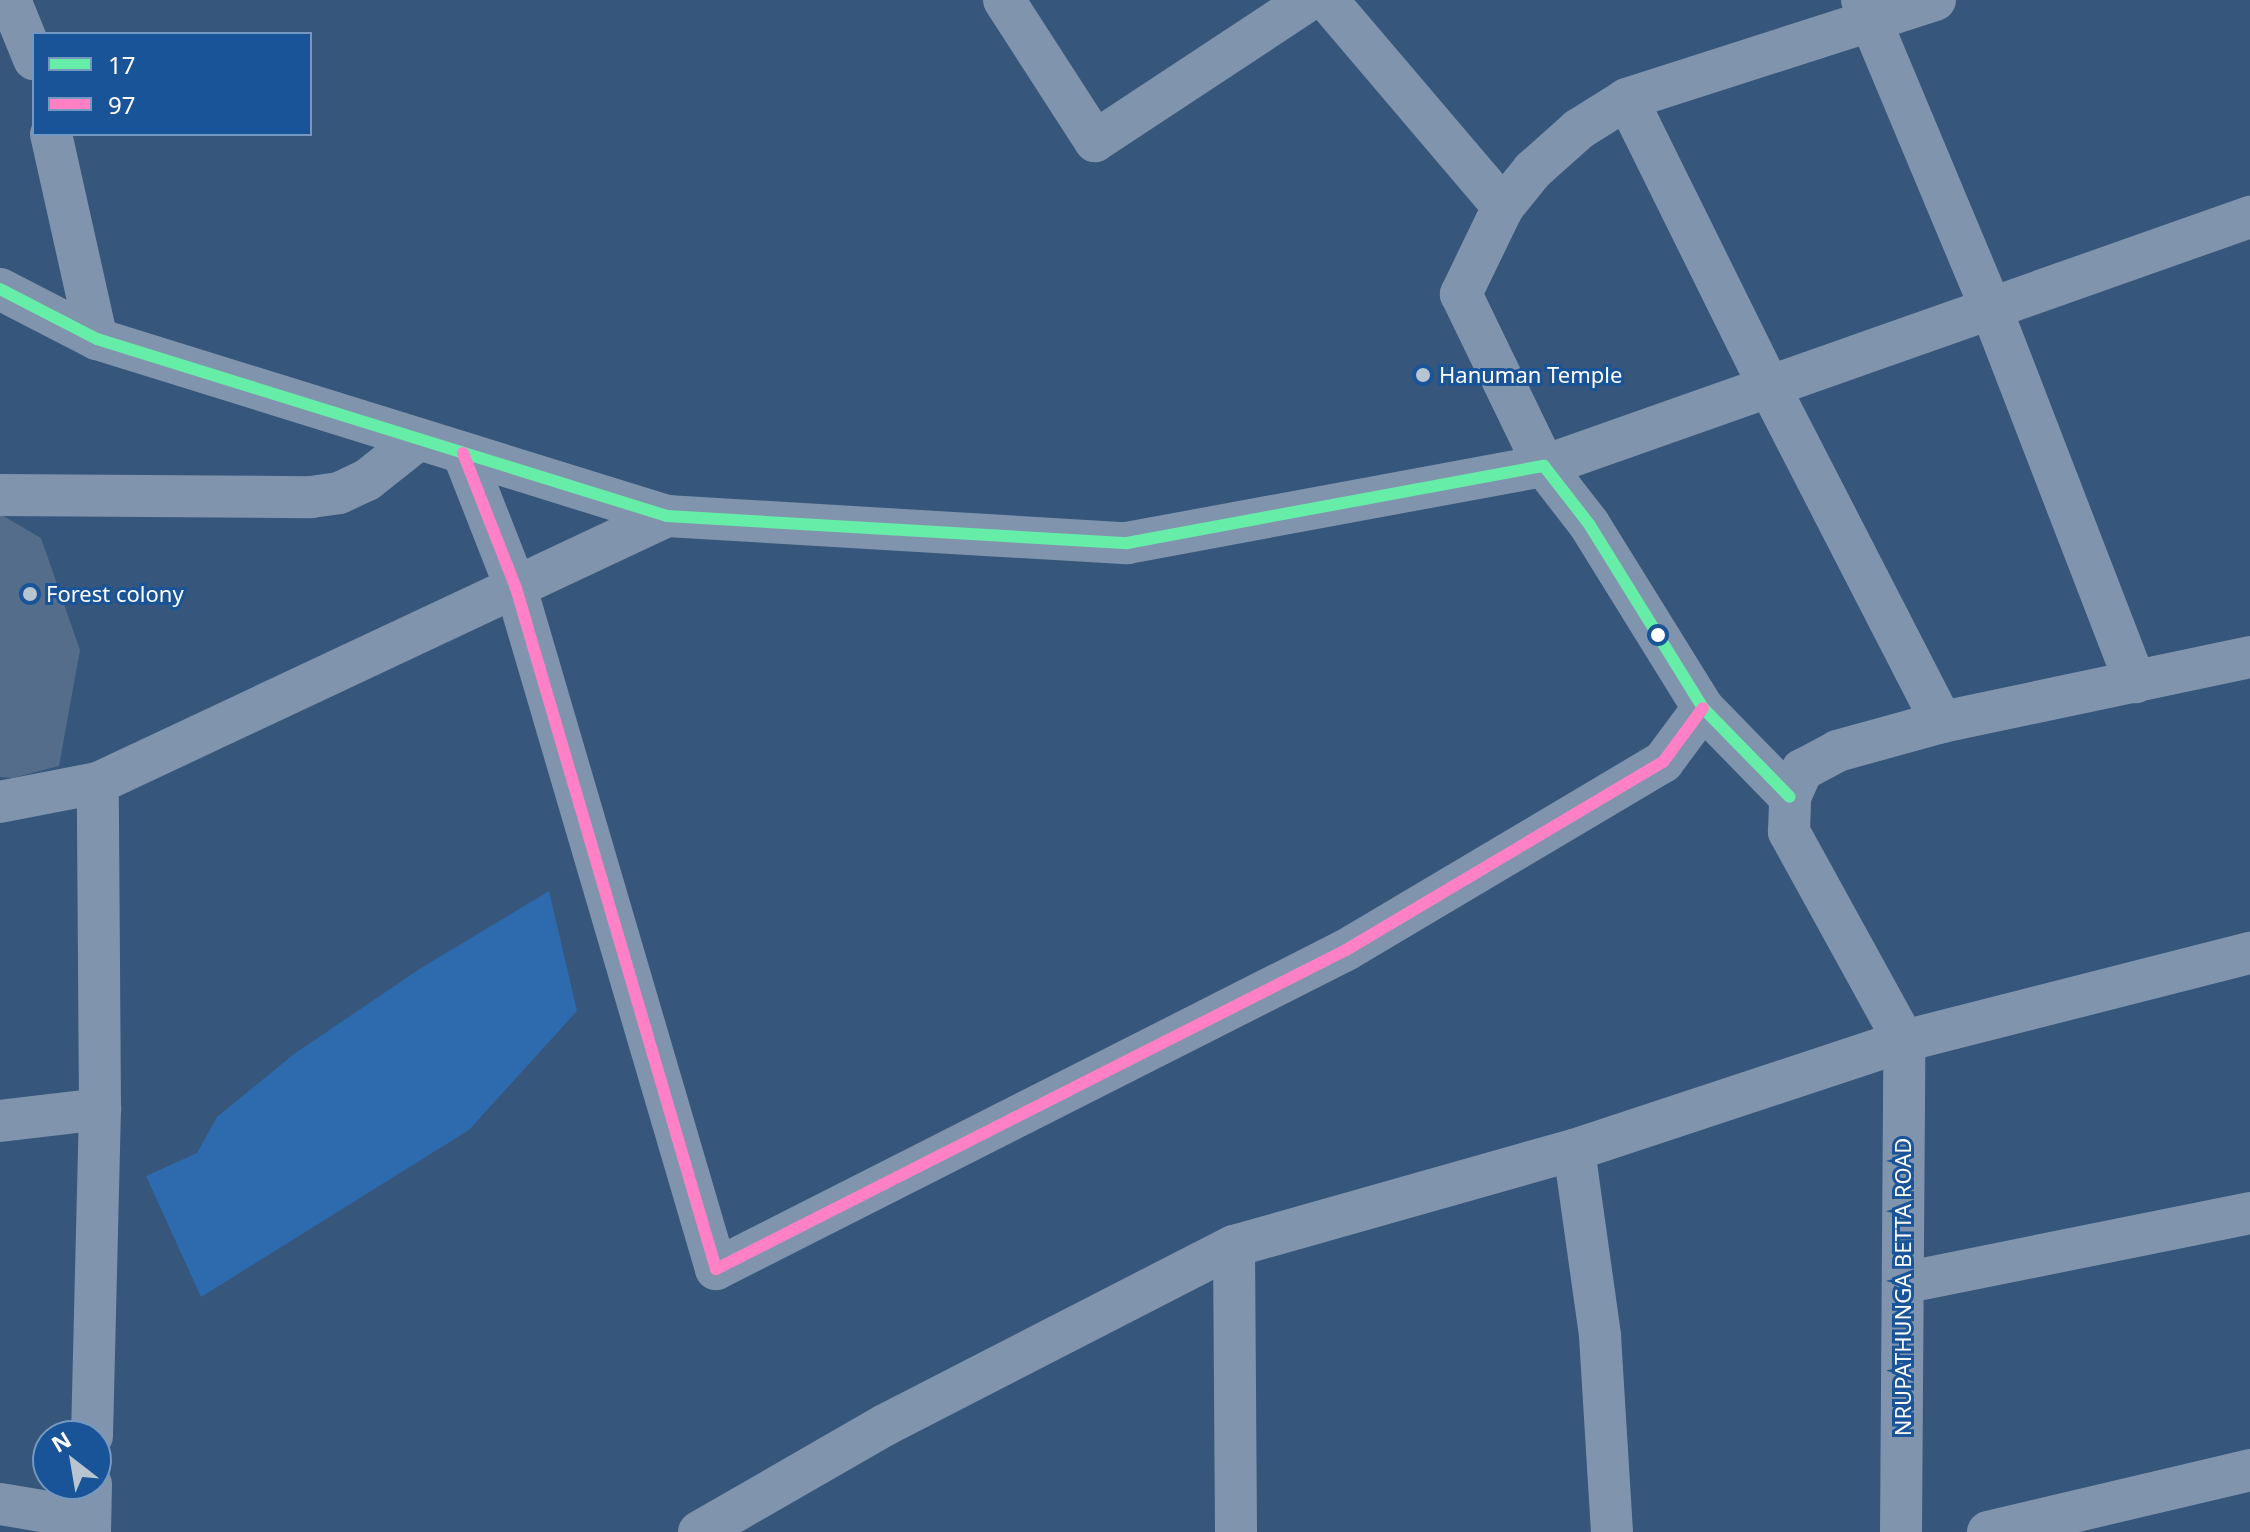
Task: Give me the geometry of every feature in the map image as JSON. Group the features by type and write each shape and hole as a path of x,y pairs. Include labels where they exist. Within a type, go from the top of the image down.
{"street":[{"path":"10,0 32,54"},
{"path":"1004,0 1095,141 1309,0"},
{"path":"1327,0 1503,207"},
{"path":"1790,797 1703,708 1589,524 1544,466 1461,294 1503,207 1533,170 1579,129 1627,99 1867,10 1935,0"},
{"path":"1867,10 1992,311 2135,682"},
{"path":"1627,99 1770,388 1942,722"},
{"path":"51,136 97,339"},
{"path":"0,289 97,339 667,516 1127,543 1544,466 1992,311 2117,261 2250,217"},
{"path":"0,495 311,497 339,493 367,480 419,439"},
{"path":"463,453 515,587 716,1269 1346,950 1663,762 1703,708"},
{"path":"0,802 98,783 667,516"},
{"path":"1904,1041 1789,832 1790,797 1802,770 1837,751 1942,722 2250,657"},
{"path":"92,1420 100,1109 98,783"},
{"path":"699,1532 885,1425 1234,1246 1574,1150 1904,1041 2250,953"},
{"name":"NRUPATHUNGA BETTA ROAD","path":"1901,1532 1904,1041"},
{"path":"0,1121 100,1109"},
{"path":"1574,1150 1600,1336 1612,1532"},
{"path":"1903,1283 2250,1213"},
{"path":"1234,1246 1236,1532"},
{"path":"1988,1532 2250,1470"},
{"path":"0,1504 90,1512"}],"shaded area":[{"path":"549,891 577,1011 469,1130 201,1297 146,1176 197,1153 217,1117 294,1054 421,968"}],"building":[{"name":"Forest colony","path":"0,514 41,538 80,650 59,766 13,778 0,777"}],"transit line":[{"name":"17","path":"0,289 97,339 667,516 1127,543 1544,466 1589,524 1703,708 1790,797"},
{"name":"97","path":"463,453 516,588 716,1269 1346,950 1663,762 1703,708"}],"place":[{"name":"Hanuman Temple","path":"1423,375"},
{"name":"Forest colony","path":"30,594"}]}
